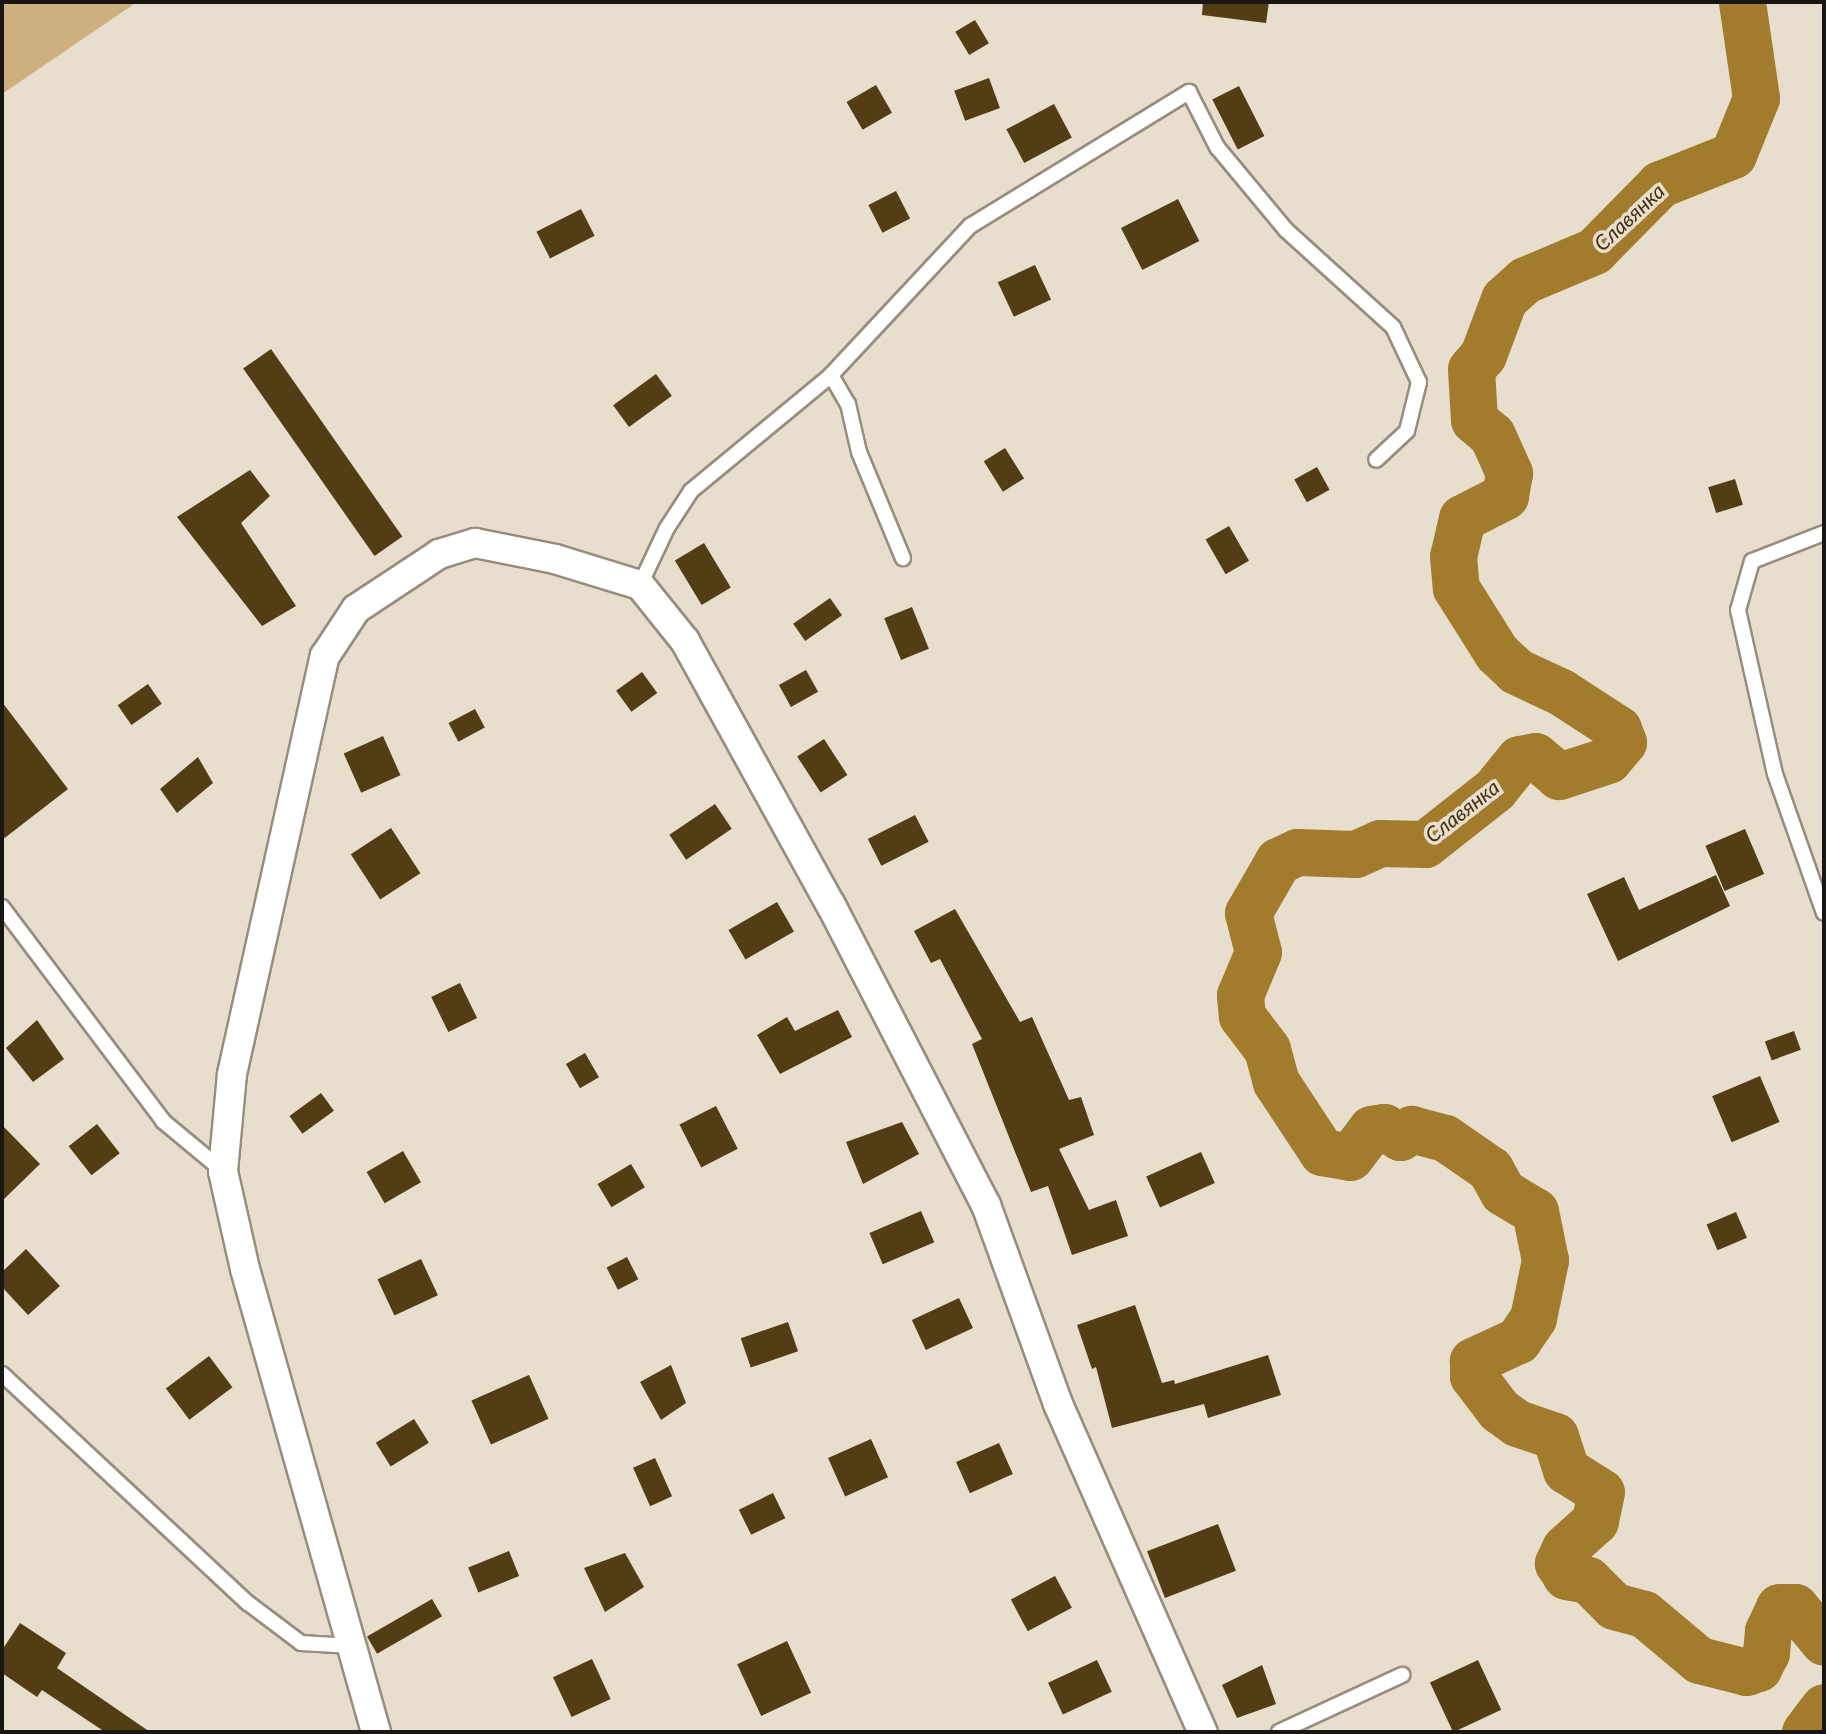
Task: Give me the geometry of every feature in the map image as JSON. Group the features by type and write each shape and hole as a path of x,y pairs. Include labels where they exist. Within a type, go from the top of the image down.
{"street":[{"path":"376,1732 245,1269 223,1171 232,1074 326,656 356,609 439,554 475,542 555,559 640,585 685,641 831,905 986,1205 1058,1404 1203,1732"}],"lane":[{"path":"640,585 667,528 691,491 831,375 970,226 1189,92 1217,146 1286,230 1393,327 1419,382 1407,431 1376,460"},
{"path":"831,375 848,404 859,452 903,558"},
{"path":"1824,533 1752,561 1738,610 1775,774 1824,913"},
{"path":"2,907 163,1121 223,1171"},
{"path":"2,1374 248,1603 301,1643 352,1646"},
{"path":"1279,1732 1402,1675"}],"shaded area":[{"path":"2,2 137,2 2,94"}],"building":[{"path":"1203,2 1269,2 1266,23 1202,15"},
{"path":"975,20 989,43 969,55 955,32"},
{"path":"989,78 1000,108 965,121 954,91"},
{"path":"876,85 892,113 863,130 847,102"},
{"path":"1239,86 1264,136 1238,150 1212,100"},
{"path":"1054,104 1072,138 1024,163 1006,129"},
{"path":"896,191 910,219 882,233 868,205"},
{"path":"1178,199 1199,241 1142,270 1121,228"},
{"path":"581,209 595,236 550,258 536,232"},
{"path":"1035,265 1051,299 1014,317 998,282"},
{"path":"271,349 402,537 374,556 243,369"},
{"path":"656,374 672,396 629,427 613,405"},
{"path":"1005,448 1024,479 1003,492 984,461"},
{"path":"1317,467 1330,490 1307,502 1294,480"},
{"path":"250,470 270,496 241,523 296,606 262,626 177,517"},
{"path":"1735,479 1743,505 1716,513 1708,487"},
{"path":"1229,526 1249,561 1226,574 1206,540"},
{"path":"704,543 731,588 702,605 675,561"},
{"path":"830,598 842,615 805,641 793,624"},
{"path":"912,607 929,649 901,660 884,618"},
{"path":"806,670 818,692 791,707 779,685"},
{"path":"642,672 657,693 631,712 616,691"},
{"path":"148,684 162,704 131,725 118,705"},
{"path":"2,702 68,789 2,840"},
{"path":"475,709 485,728 458,742 449,723"},
{"path":"383,736 400,775 361,793 344,753"},
{"path":"824,739 847,775 821,792 797,756"},
{"path":"198,757 213,783 177,813 160,789"},
{"path":"715,804 732,829 686,860 669,835"},
{"path":"915,815 929,842 881,866 868,839"},
{"path":"391,828 420,873 380,899 351,854"},
{"path":"1745,829 1764,874 1725,891 1705,846"},
{"path":"1716,875 1730,906 1618,961 1587,894 1624,877 1639,910"},
{"path":"777,902 794,931 746,959 729,930"},
{"path":"955,909 1020,1022 1032,1017 1069,1100 1081,1097 1094,1135 1059,1149 1089,1210 1116,1200 1128,1236 1072,1255 1048,1186 1031,1192 972,1044 982,1039 940,959 931,963 914,931"},
{"path":"460,983 477,1018 448,1032 431,997"},
{"path":"838,1010 852,1037 780,1074 757,1035 787,1017 795,1031"},
{"path":"37,1020 64,1059 33,1082 6,1048"},
{"path":"1794,1031 1801,1050 1772,1060 1765,1042"},
{"path":"585,1053 599,1077 580,1088 566,1064"},
{"path":"1760,1076 1780,1122 1732,1142 1712,1096"},
{"path":"321,1093 334,1111 302,1134 289,1116"},
{"path":"716,1106 738,1149 701,1167 679,1125"},
{"path":"902,1122 919,1154 863,1184 846,1142"},
{"path":"97,1124 120,1153 91,1175 69,1146"},
{"path":"2,1125 40,1164 2,1201"},
{"path":"403,1151 421,1182 385,1203 367,1172"},
{"path":"1201,1152 1215,1183 1160,1207 1146,1176"},
{"path":"631,1164 645,1187 611,1207 598,1184"},
{"path":"921,1211 934,1242 883,1264 869,1233"},
{"path":"1736,1212 1747,1238 1717,1250 1707,1225"},
{"path":"26,1249 60,1286 28,1315 2,1287 2,1272"},
{"path":"627,1257 638,1279 618,1290 607,1267"},
{"path":"421,1259 438,1295 394,1316 377,1279"},
{"path":"959,1298 973,1328 926,1350 912,1320"},
{"path":"1135,1305 1162,1383 1174,1380 1175,1384 1268,1355 1281,1395 1208,1418 1204,1404 1112,1428 1096,1367 1092,1369 1077,1325"},
{"path":"788,1322 798,1351 751,1368 741,1338"},
{"path":"209,1356 232,1387 189,1420 166,1388"},
{"path":"671,1365 686,1403 661,1420 640,1382"},
{"path":"529,1375 549,1419 491,1444 471,1401"},
{"path":"414,1419 429,1443 391,1467 376,1443"},
{"path":"871,1439 888,1477 845,1496 828,1458"},
{"path":"999,1443 1013,1474 970,1493 956,1462"},
{"path":"655,1458 672,1496 650,1506 633,1468"},
{"path":"773,1493 785,1518 751,1535 739,1510"},
{"path":"1218,1524 1236,1571 1165,1598 1147,1551"},
{"path":"509,1551 519,1576 478,1593 468,1567"},
{"path":"625,1553 644,1587 605,1612 584,1568"},
{"path":"1055,1576 1072,1608 1028,1631 1011,1599"},
{"path":"432,1599 442,1616 377,1654 367,1636"},
{"path":"20,1623 66,1653 57,1668 150,1732 105,1732 42,1690 37,1697 2,1673 2,1650"},
{"path":"787,1641 811,1693 761,1716 737,1664"},
{"path":"592,1659 611,1699 572,1717 553,1677"},
{"path":"1097,1660 1112,1692 1063,1715 1048,1683"},
{"path":"1478,1660 1501,1710 1453,1732 1430,1682"},
{"path":"1262,1665 1276,1704 1237,1718 1222,1685"}],"waterway":[{"name":"Славянка","path":"1742,2 1756,98 1733,155 1660,184 1594,251 1525,280 1504,299 1483,355 1471,369 1474,420 1492,435 1509,473 1505,496 1462,518 1453,556 1456,588 1497,653 1516,671 1561,692 1618,729 1623,742 1608,760 1559,776 1535,756 1519,759 1495,789 1425,844 1380,843 1355,854 1297,852 1278,861 1248,913 1258,952 1240,995 1242,1016 1267,1049 1276,1082 1322,1152 1350,1157 1371,1129 1384,1127 1400,1137 1411,1129 1445,1138 1490,1169 1503,1192 1535,1211 1545,1260 1533,1318 1518,1340 1473,1361 1473,1376 1499,1410 1517,1423 1555,1436 1566,1470 1601,1492 1595,1521 1565,1548 1558,1563 1566,1576 1588,1580 1614,1606 1644,1614 1699,1660 1746,1672 1758,1668 1766,1653 1768,1631 1779,1607 1795,1607 1824,1642"},
{"name":"Славянка","path":"1805,1732 1824,1707"}]}
